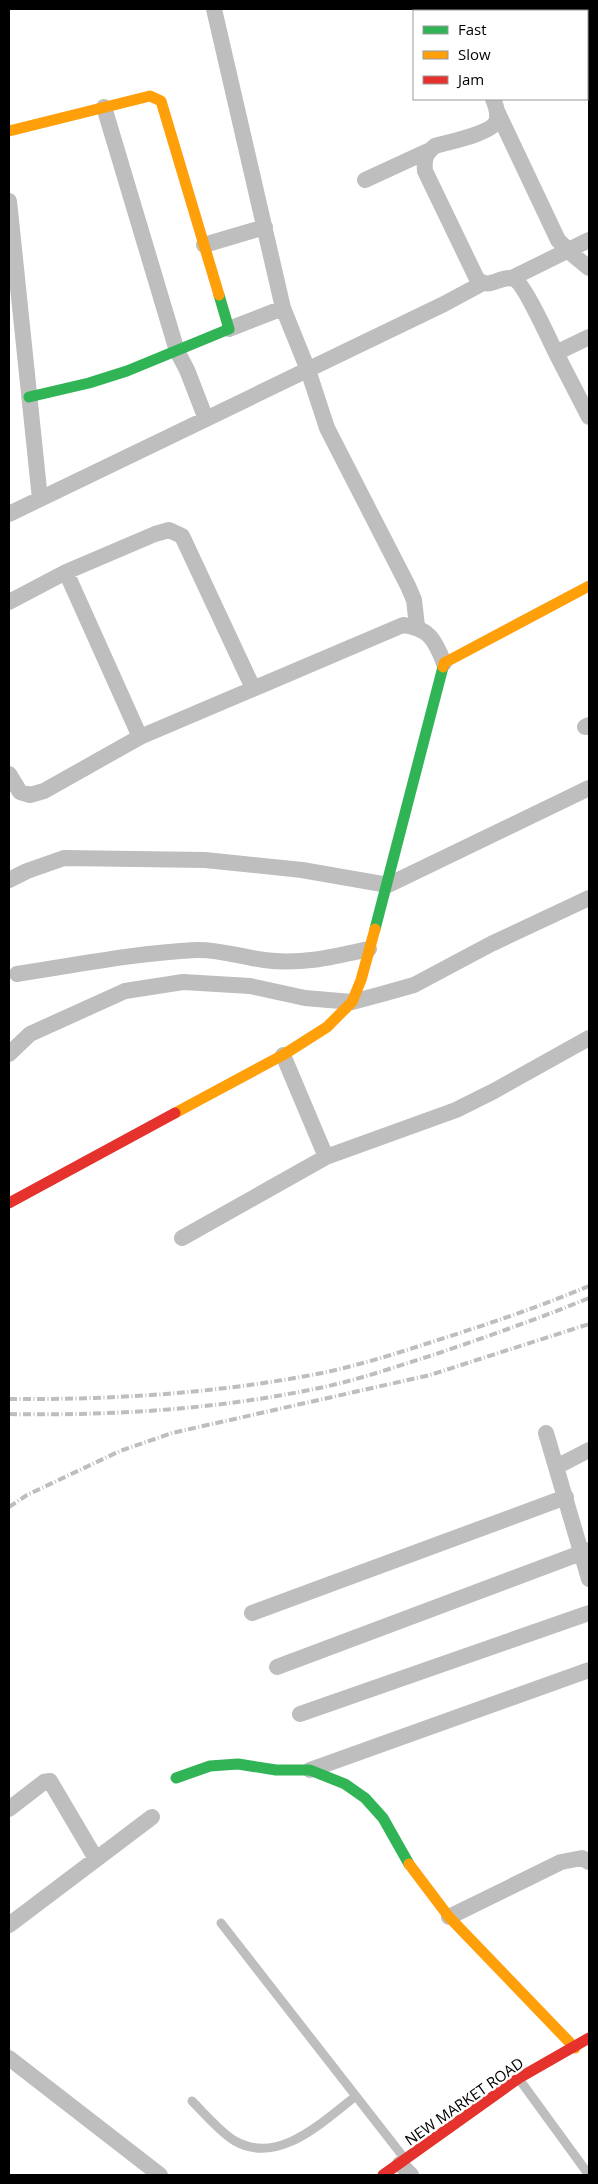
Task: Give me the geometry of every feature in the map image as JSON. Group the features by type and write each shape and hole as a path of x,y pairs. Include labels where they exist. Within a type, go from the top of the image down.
{"street":[{"path":"214,9 283,308 308,370 327,428 414,600 417,626"},
{"path":"9,131 150,96 161,101 229,329"},
{"path":"365,180 435,146 487,130 496,122 496,105"},
{"path":"496,105 558,240 589,268"},
{"path":"104,108 177,351 187,370 206,419"},
{"path":"428,151 424,159 425,171 477,279 483,284"},
{"path":"9,201 40,498"},
{"path":"204,245 265,227"},
{"path":"9,514 483,284 512,278 589,240"},
{"path":"512,278 517,281 525,292 589,417"},
{"path":"29,397 98,380 177,351 283,308"},
{"path":"556,353 589,337"},
{"path":"9,602 66,572 155,534 169,530 182,536 253,688"},
{"path":"66,572 140,737"},
{"path":"444,663 589,586"},
{"path":"9,774 20,792 30,795 44,791 140,737 403,624 417,626 430,636 438,647 444,663 388,885 362,980 352,1002 327,1027 283,1055 9,1203"},
{"path":"9,880 27,871 64,858 205,860 302,870 388,885 589,788"},
{"path":"9,1054 30,1034 125,991 184,982 250,986 305,998 352,1002 414,985 491,944 589,898"},
{"path":"18,974 198,950 264,960 311,962 369,949"},
{"path":"182,1238 326,1157 456,1110 589,1038"},
{"path":"283,1055 326,1157"},
{"path":"546,1433 585,1552 589,1579"},
{"path":"556,1467 589,1450"},
{"path":"252,1613 566,1497"},
{"path":"277,1667 585,1552"},
{"path":"300,1714 589,1613"},
{"path":"176,1778 210,1766 238,1764 276,1770 310,1770 589,1670"},
{"path":"310,1770 345,1784 365,1798 383,1818 411,1867 449,1918 575,2048"},
{"path":"9,1809 39,1785 50,1781 96,1859"},
{"path":"9,1925 152,1817"},
{"path":"449,1918 561,1862 582,1858 589,1862"},
{"name":"NEW MARKET ROAD","path":"383,2175 406,2166 519,2078 575,2048 589,2038"},
{"path":"9,2058 160,2175"}],"lane":[{"path":"220,1923 356,2096 406,2166"},
{"path":"519,2078 589,2175"},
{"path":"192,2102 233,2140 249,2147 265,2149 281,2146 302,2136 356,2096"}],"railway":[{"path":"9,1399 166,1394 245,1386 322,1373 455,1335 589,1286"},
{"path":"9,1414 88,1414 168,1410 285,1395 366,1376 433,1355 531,1321 589,1298"},
{"path":"9,1507 27,1495 120,1451 172,1433 430,1375 589,1324"}],"traffic: fast":[{"path":"29,397 89,383 127,371 229,329 219,295"},
{"path":"375,929 443,667"},
{"path":"176,1778 210,1766 238,1764 276,1770 310,1770 345,1784 365,1798 383,1818 409,1864"}],"traffic: slow":[{"path":"9,131 150,96 161,101 219,295"},
{"path":"443,667 444,663 589,586"},
{"path":"175,1113 283,1055 327,1027 352,1002 361,980 375,929"},
{"path":"409,1864 449,1917 575,2048"}],"traffic: jam":[{"path":"9,1203 175,1113"},
{"path":"383,2175 519,2078 589,2038"}]}
